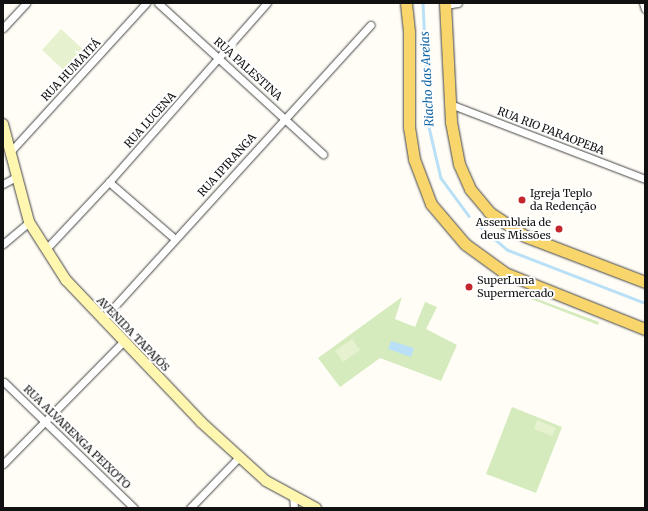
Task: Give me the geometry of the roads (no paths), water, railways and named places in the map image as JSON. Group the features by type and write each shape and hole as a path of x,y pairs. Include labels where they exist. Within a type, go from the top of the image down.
{"main road":[{"path":"406,3 409,32 409,127 414,159 431,204 465,244 505,273 645,329"},
{"path":"445,4 450,104 459,164 470,189 490,212 525,236 645,282"},
{"name":"AVENIDA TAPAJÓS","path":"3,124 29,222 66,280 102,320 201,422 239,457 266,481 316,508"}],"street":[{"path":"3,28 26,3"},
{"name":"RUA HUMAITÁ","path":"10,152 146,3"},
{"name":"RUA PALESTINA","path":"158,3 285,117 322,154"},
{"name":"RUA LUCENA","path":"46,249 109,182 267,3"},
{"path":"644,3 645,9"},
{"path":"445,4 457,4"},
{"name":"RUA IPIRANGA","path":"102,320 370,25"},
{"name":"RUA RIO PARAOPEBA","path":"450,104 645,179"},
{"path":"3,184 16,177"},
{"path":"109,182 175,239"},
{"path":"3,244 29,222"},
{"path":"3,464 123,342"},
{"name":"RUA ALVARENGA PEIXOTO","path":"4,382 134,508"},
{"path":"190,508 239,457"},
{"path":"292,496 294,508"}],"water":[{"path":"391,341 414,348 411,357 388,349"}],"waterway":[{"name":"Riacho das Areias","path":"423,3 429,127 441,178 469,216"},
{"name":"Riacho das Areias","path":"478,225 508,250 645,303"}],"place":[{"name":"Igreja Teplo da Redenção","path":"522,200"},
{"name":"Assembleia de deus Missões","path":"559,229"},
{"name":"SuperLuna Supermercado","path":"469,287"}]}
